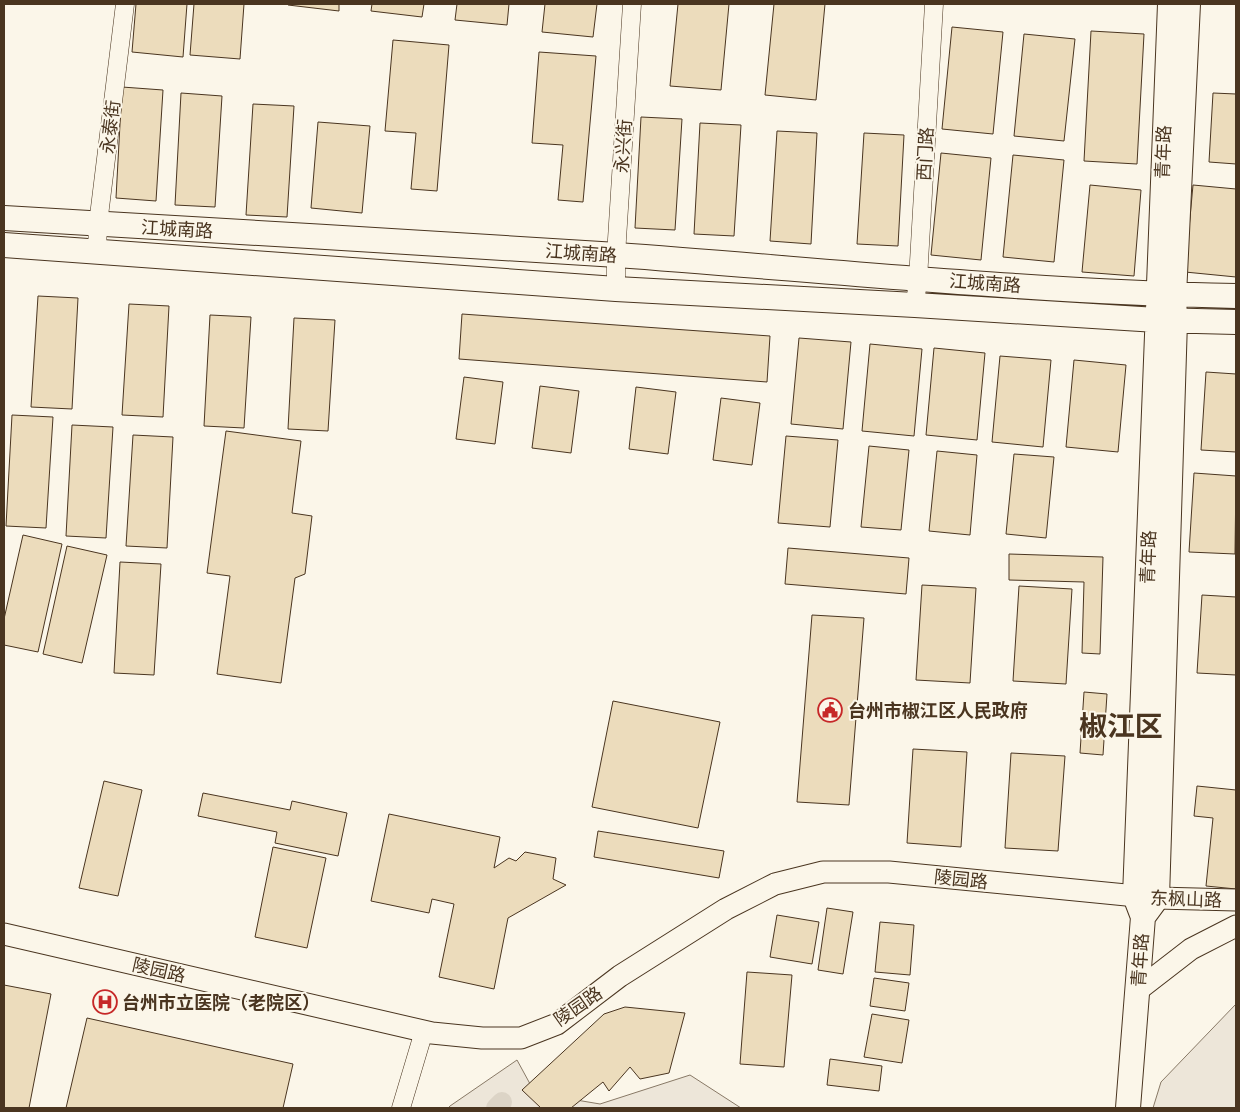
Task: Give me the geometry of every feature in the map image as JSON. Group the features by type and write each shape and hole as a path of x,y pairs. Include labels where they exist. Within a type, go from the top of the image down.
{"main road":[{"name":"青年路","path":"1128,1108 1145,904 1166,321 1170,4"},
{"path":"1166,295 1188,4"},
{"name":"江城南路","path":"4,218 616,255 1166,295 1236,296"},
{"name":"江城南路","path":"4,245 616,289 1166,321 1236,322"}],"street":[{"name":"永泰街","path":"97,251 98,224 126,4"},
{"name":"永兴街","path":"616,289 616,255 632,4"},
{"name":"西门路","path":"915,305 934,4"},
{"name":"陵园路","path":"4,934 424,1030 482,1038 521,1038 557,1024 620,976 726,909 775,884 823,872 889,872 1145,904"},
{"name":"东枫山路","path":"1145,904 1236,900"},
{"name":"东枫山路","path":"1138,990 1192,949 1236,926"},
{"path":"401,1108 424,1030"}],"shaded area":[{"path":"1236,1004 1236,1108 1153,1108 1161,1082"},
{"path":"517,1060 535,1093 600,1104 690,1075 741,1108 448,1108"}],"building":[{"path":"136,4 187,4 183,57 132,52"},
{"path":"194,4 244,4 240,59 190,55"},
{"path":"339,4 339,11 288,5"},
{"path":"372,4 424,4 422,17 371,11"},
{"path":"457,4 509,4 507,25 455,20"},
{"path":"545,4 597,4 593,37 542,32"},
{"path":"678,4 729,4 721,90 670,86"},
{"path":"774,4 825,4 816,100 765,95"},
{"path":"952,27 1003,32 993,134 942,129"},
{"path":"1091,31 1144,34 1137,164 1084,161"},
{"path":"1024,34 1075,39 1064,141 1014,136"},
{"path":"393,40 449,45 437,191 411,189 416,133 385,131"},
{"path":"539,52 596,56 583,202 558,200 563,145 532,143"},
{"path":"122,87 163,90 156,201 116,198"},
{"path":"181,93 222,96 215,207 175,205"},
{"path":"1213,93 1236,94 1236,164 1209,162"},
{"path":"253,104 294,106 287,217 246,215"},
{"path":"641,117 682,119 675,230 635,228"},
{"path":"318,122 370,126 362,213 311,208"},
{"path":"700,123 741,125 734,236 694,234"},
{"path":"777,131 817,133 811,244 770,241"},
{"path":"864,133 904,135 898,246 857,244"},
{"path":"941,153 991,158 981,260 931,255"},
{"path":"1013,155 1064,160 1054,262 1003,257"},
{"path":"1090,185 1141,190 1134,276 1082,272"},
{"path":"1193,185 1236,189 1236,277 1185,272"},
{"path":"38,296 78,298 72,409 31,407"},
{"path":"129,304 169,306 163,417 122,415"},
{"path":"462,314 770,336 767,382 459,359"},
{"path":"210,315 251,317 244,428 204,426"},
{"path":"294,318 335,320 328,431 288,429"},
{"path":"799,338 851,342 843,429 791,424"},
{"path":"870,344 922,349 914,436 862,431"},
{"path":"934,348 985,353 977,440 926,435"},
{"path":"1000,356 1051,360 1043,447 992,442"},
{"path":"1074,360 1126,365 1118,452 1066,447"},
{"path":"1206,372 1236,374 1236,452 1201,450"},
{"path":"464,377 503,382 495,444 456,439"},
{"path":"540,386 579,391 571,453 532,448"},
{"path":"636,387 676,392 668,454 629,449"},
{"path":"721,398 760,403 752,465 713,460"},
{"path":"12,415 53,417 46,528 6,526"},
{"path":"72,425 113,427 106,538 66,536"},
{"path":"226,431 301,441 292,513 312,516 305,574 295,578 281,683 217,674 230,576 207,573"},
{"path":"133,435 173,437 167,548 126,546"},
{"path":"786,436 838,440 830,527 778,523"},
{"path":"869,446 909,450 901,530 861,527"},
{"path":"937,451 977,455 970,535 929,531"},
{"path":"1014,454 1054,457 1046,538 1006,534"},
{"path":"1194,473 1236,476 1235,554 1189,552"},
{"path":"23,535 62,544 38,652 4,645 4,619"},
{"path":"67,546 107,555 82,663 43,654"},
{"path":"788,548 909,558 906,594 785,584"},
{"path":"1009,554 1103,557 1100,654 1082,653 1084,582 1009,580"},
{"path":"120,562 161,564 154,675 114,673"},
{"path":"922,585 976,588 970,683 916,680"},
{"path":"1019,586 1072,589 1066,684 1013,681"},
{"path":"1202,595 1236,597 1236,675 1197,673"},
{"name":"台州市椒江区人民政府","path":"812,615 864,618 849,805 797,802"},
{"path":"1084,692 1107,694 1103,755 1080,753"},
{"path":"613,701 720,722 698,828 592,807"},
{"path":"913,749 967,752 961,847 907,843"},
{"path":"1011,753 1065,756 1058,851 1005,848"},
{"path":"104,781 142,790 118,896 79,888"},
{"path":"1197,786 1236,790 1236,889 1206,886 1213,818 1194,816"},
{"path":"203,793 290,810 292,801 347,813 338,856 275,843 277,832 198,816"},
{"path":"389,814 500,837 494,868 509,858 516,861 525,852 556,858 553,879 566,885 508,918 494,989 439,977 454,904 432,899 429,913 371,901"},
{"path":"598,831 724,851 719,878 594,857"},
{"path":"273,847 326,858 307,948 255,937"},
{"path":"827,908 853,912 843,974 818,970"},
{"path":"777,915 819,922 812,964 770,957"},
{"path":"880,922 914,925 910,975 875,972"},
{"path":"747,972 792,975 784,1067 740,1064"},
{"path":"874,978 909,983 905,1011 870,1006"},
{"path":"4,985 51,994 29,1108 4,1108"},
{"path":"625,1007 685,1013 669,1073 640,1079 630,1067 609,1091 603,1082 571,1108 541,1108 522,1090 604,1014"},
{"path":"872,1014 909,1020 902,1063 864,1057"},
{"path":"87,1018 293,1064 283,1108 66,1108"},
{"path":"830,1059 882,1066 879,1091 827,1085"}],"waterway":[{"path":"496,1108 502,1102"}],"place":[{"name":"台州市椒江区人民政府","path":"830,710"},
{"name":"台州市立医院（老院区）","path":"105,1002"}],"district":[{"name":"椒江区","path":"1121,726"}]}
